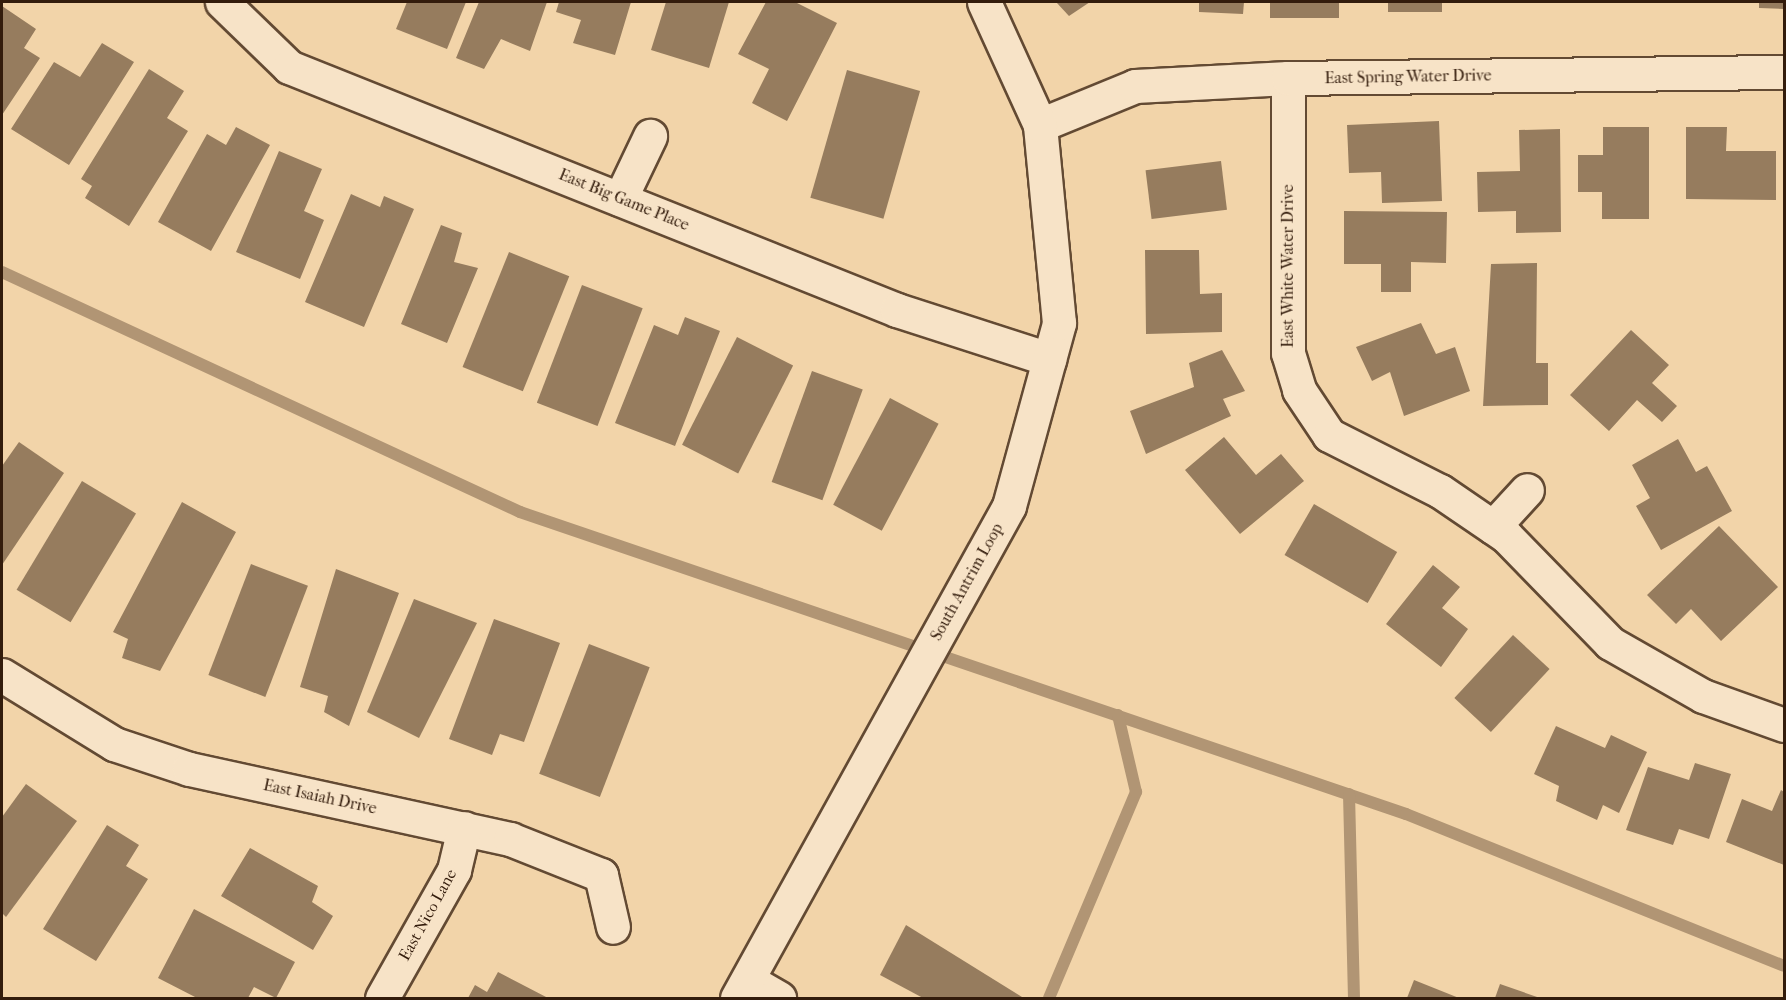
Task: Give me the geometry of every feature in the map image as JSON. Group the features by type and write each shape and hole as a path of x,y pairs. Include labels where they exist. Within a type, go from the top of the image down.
{"street":[{"name":"East Big Game Place","path":"222,2 289,67 897,309 1049,359"},
{"name":"South Antrim Loop","path":"742,989 1009,506 1059,323 1040,125 984,2"},
{"name":"East Spring Water Drive","path":"1040,125 1135,86 1288,78 1785,72"},
{"name":"East White Water Drive","path":"1288,78 1288,353 1299,390 1329,435 1440,490 1493,527 1610,643 1703,696 1785,725"},
{"path":"620,199 650,136"},
{"path":"1493,527 1527,490"},
{"name":"East Isaiah Drive","path":"2,675 62,716 125,748 189,769 510,839 601,875 614,927"},
{"name":"East Nico Lane","path":"382,999 454,870 464,828"},
{"path":"742,989 779,999"}],"building":[{"path":"407,2 466,2 447,49 396,29"},
{"path":"479,2 547,2 530,51 501,39 484,69 456,58"},
{"path":"559,2 631,2 615,55 573,43 581,20 556,12"},
{"path":"666,2 729,2 709,68 651,50"},
{"path":"766,2 795,2 837,23 787,121 752,103 769,69 738,54"},
{"path":"1056,2 1090,2 1069,16"},
{"path":"1199,2 1244,2 1243,14 1199,12"},
{"path":"1270,2 1339,2 1339,18 1270,18"},
{"path":"1388,2 1442,2 1442,12 1388,12"},
{"path":"1759,2 1784,2 1784,9 1759,8"},
{"path":"2,6 36,29 24,48 40,58 2,115"},
{"path":"102,43 134,62 69,165 11,129 54,62 80,77"},
{"path":"149,69 184,91 167,118 188,131 129,226 85,198 92,186 81,179"},
{"path":"847,70 920,91 883,219 810,198"},
{"path":"1439,121 1442,201 1382,203 1381,172 1349,173 1347,125"},
{"path":"236,127 270,145 211,251 158,222 207,134 226,145"},
{"path":"1603,127 1649,127 1649,219 1602,219 1602,192 1578,192 1578,155 1603,155"},
{"path":"1686,127 1727,127 1726,151 1776,151 1776,200 1686,199"},
{"path":"1560,129 1561,232 1516,233 1516,211 1478,212 1477,172 1520,171 1519,130"},
{"path":"279,151 322,169 304,211 324,220 300,279 236,252"},
{"path":"1221,161 1227,210 1152,219 1146,170"},
{"path":"351,194 380,207 384,196 414,209 364,327 305,302"},
{"path":"1344,211 1447,212 1446,263 1411,262 1411,292 1381,292 1381,264 1344,264"},
{"path":"441,225 462,233 454,262 478,268 447,343 401,324"},
{"path":"1145,250 1199,250 1200,294 1222,293 1222,332 1146,334"},
{"path":"509,252 569,276 523,391 463,367"},
{"path":"1537,263 1536,363 1548,363 1548,405 1483,406 1491,264"},
{"path":"582,285 643,308 598,426 537,403"},
{"path":"685,317 720,331 675,446 615,423 654,325 678,335"},
{"path":"1421,323 1436,354 1455,347 1470,391 1404,416 1390,372 1372,381 1356,347"},
{"path":"1631,330 1669,365 1652,383 1677,406 1662,422 1637,400 1609,431 1570,395"},
{"path":"737,337 793,366 738,473 682,445"},
{"path":"1222,350 1245,391 1223,399 1231,416 1146,454 1130,411 1194,387 1189,363"},
{"path":"812,371 863,389 822,500 772,482"},
{"path":"890,398 939,424 882,531 833,505"},
{"path":"1224,437 1256,475 1281,454 1304,481 1240,534 1185,470"},
{"path":"1678,439 1696,472 1707,466 1732,511 1661,550 1636,506 1650,498 1632,465"},
{"path":"19,442 64,473 2,565 2,466"},
{"path":"82,481 136,513 71,622 17,590"},
{"path":"182,502 236,532 160,671 122,658 128,639 113,632"},
{"path":"1314,504 1397,552 1368,603 1284,555"},
{"path":"1719,526 1778,587 1721,641 1691,609 1676,624 1647,595"},
{"path":"251,564 308,586 265,697 208,675"},
{"path":"1433,565 1460,587 1442,608 1468,629 1441,667 1386,624"},
{"path":"336,569 399,593 349,726 324,712 328,696 300,687"},
{"path":"414,599 477,623 419,738 367,712"},
{"path":"494,619 560,643 524,742 500,734 492,755 449,739"},
{"path":"1513,635 1550,669 1491,732 1454,698"},
{"path":"589,644 650,667 600,797 539,774"},
{"path":"1556,726 1605,748 1611,735 1647,752 1619,813 1603,805 1597,820 1556,801 1559,786 1534,774"},
{"path":"1695,763 1731,774 1709,839 1679,829 1673,845 1626,830 1648,767 1689,780"},
{"path":"26,784 77,821 6,917 2,913 2,817"},
{"path":"1781,790 1784,792 1784,865 1726,842 1742,799 1772,811"},
{"path":"107,825 139,845 126,866 148,879 96,961 43,929"},
{"path":"250,848 318,886 312,902 333,916 313,950 221,896"},
{"path":"194,909 295,962 276,998 254,987 248,998 197,998 158,978"},
{"path":"906,925 1022,997 923,998 880,975"},
{"path":"498,972 548,998 468,998 475,985 487,992"},
{"path":"1414,980 1459,998 1407,998"},
{"path":"1500,984 1540,998 1495,998"}],"waterway":[{"path":"2,272 520,512 1406,814 1784,966"},
{"path":"1049,998 1136,792 1118,715"},
{"path":"1349,794 1354,998"}]}
